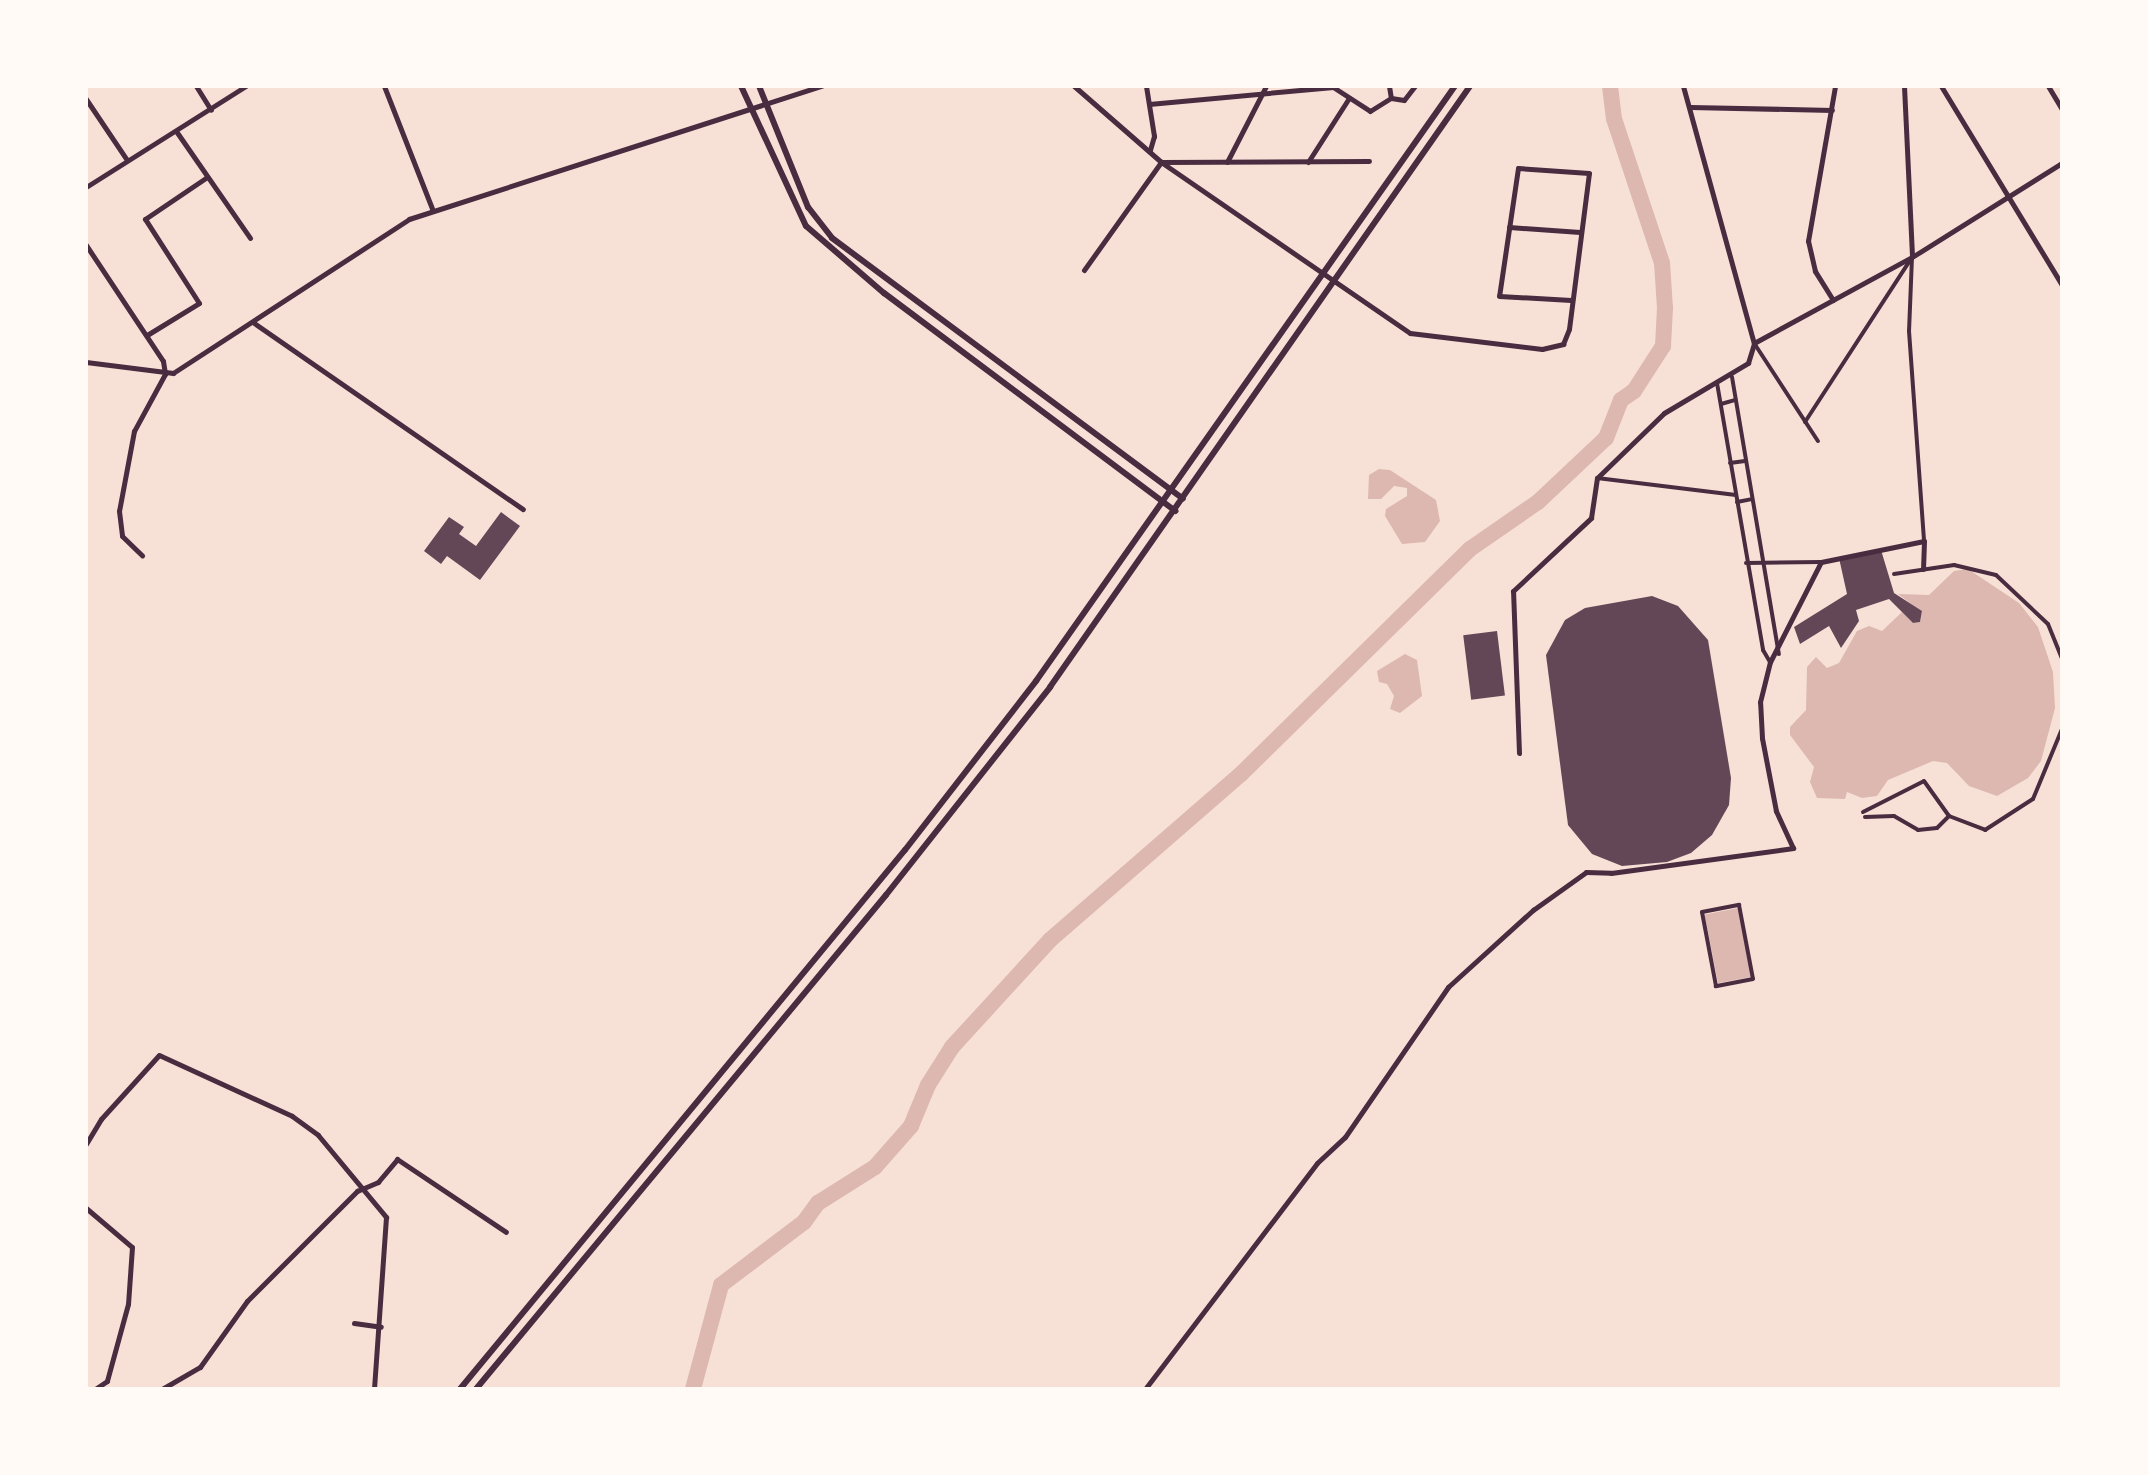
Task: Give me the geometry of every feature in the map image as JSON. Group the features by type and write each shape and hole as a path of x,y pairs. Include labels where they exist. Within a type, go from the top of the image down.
{"street":[{"path":"196,86 211,110"},
{"path":"86,187 246,86"},
{"path":"384,86 433,211"},
{"path":"741,86 794,206 824,245 1175,511"},
{"path":"759,86 808,207 832,238 1183,499"},
{"path":"142,555 122,536 119,511 134,431 165,374 254,323 392,228 433,211 822,86"},
{"path":"1074,86 1161,162 1410,333 1542,349 1568,338 1589,173 1518,168 1499,296 1571,300"},
{"path":"1146,86 1154,136 1150,150"},
{"path":"1149,104 1266,90 1333,86 1370,111 1391,98 1404,100 1415,86"},
{"path":"1389,86 1391,98"},
{"path":"460,1389 905,850 1036,681 1455,86"},
{"path":"476,1389 886,895 1050,687 1470,86"},
{"path":"1683,86 1754,343 1818,441"},
{"path":"1833,300 1815,271 1808,241 1835,86"},
{"path":"1904,86 1912,257 1909,331 1924,541 1923,569"},
{"path":"1941,86 2062,285"},
{"path":"2048,86 2062,109"},
{"path":"1227,162 1266,90"},
{"path":"1308,162 1349,98"},
{"path":"86,99 127,160"},
{"path":"1690,107 1832,110"},
{"path":"175,130 250,238"},
{"path":"1161,162 1369,161"},
{"path":"1084,270 1161,162"},
{"path":"1519,753 1513,591 1591,518 1597,478 1664,413 1732,377 1748,363 1754,343 1912,257 2062,163"},
{"path":"147,335 199,303 145,219 207,177"},
{"path":"1509,227 1580,232"},
{"path":"86,245 147,335 165,374"},
{"path":"1805,422 1912,257"},
{"path":"254,323 523,509"},
{"path":"86,362 165,374"},
{"path":"1732,377 1775,646 1779,654"},
{"path":"1717,383 1746,563 1763,650 1770,662"},
{"path":"1721,404 1735,400"},
{"path":"1730,463 1745,461"},
{"path":"1597,478 1736,495"},
{"path":"1737,502 1752,499"},
{"path":"1746,563 1761,560 1821,562 1924,541"},
{"path":"1145,1389 1317,1163 1354,1125 1448,987 1533,910 1586,872 1611,873 1793,848 1776,811 1762,738 1760,702 1770,662 1779,654 1821,562"},
{"path":"1894,574 1954,565 1996,575 2048,624 2062,658"},
{"path":"1763,650 1775,646"},
{"path":"1949,816 1937,828 1918,830 1894,816 1864,815 1924,781 1949,816 1985,830 2013,816 2033,799 2045,778 2062,729"},
{"path":"1739,905 1753,979 1716,986 1702,912 1739,905"},
{"path":"86,1144 149,1061 168,1057 292,1116 318,1135 366,1188 387,1224 374,1389"},
{"path":"162,1389 200,1367 247,1301 366,1188 378,1182 392,1163 402,1160 506,1232"},
{"path":"86,1208 132,1247 124,1319 107,1381 95,1389"},
{"path":"354,1323 381,1327"}],"shaded area":[{"path":"1379,469 1390,470 1436,500 1440,521 1425,542 1402,544 1385,516 1386,509 1407,496 1407,488 1394,486 1381,499 1368,499 1369,475"},
{"path":"1968,569 2019,603 2038,627 2053,672 2055,708 2041,761 2028,778 1997,796 1969,786 1947,763 1933,761 1888,780 1877,796 1862,798 1847,792 1845,799 1817,798 1810,782 1814,767 1790,735 1790,727 1806,710 1807,667 1816,657 1827,668 1839,663 1857,631 1869,626 1882,631 1902,612 1913,623 1920,622 1922,612 1898,594 1929,595 1954,571"},
{"path":"1405,654 1417,660 1422,696 1400,713 1390,709 1394,696 1387,684 1379,682 1377,671"},
{"path":"1738,908 1751,977 1718,983 1705,914"}],"building":[{"path":"501,512 520,526 480,580 447,556 441,564 424,551 449,517 464,527 459,534 476,546"},
{"path":"1881,550 1894,593 1922,611 1920,622 1913,623 1889,599 1856,610 1859,621 1841,648 1829,626 1800,644 1794,627 1847,594 1839,558"},
{"path":"1652,596 1678,606 1708,640 1731,778 1729,805 1712,835 1691,853 1667,862 1622,866 1592,854 1568,825 1546,655 1565,620 1585,608"},
{"path":"1497,631 1505,696 1471,700 1463,635"}],"waterway":[{"path":"693,1389 721,1285 804,1222 818,1203 875,1167 911,1126 928,1085 952,1047 1050,940 1241,774 1470,549 1538,502 1606,438 1621,400 1634,391 1663,346 1665,308 1662,263 1614,119 1610,86"}]}
